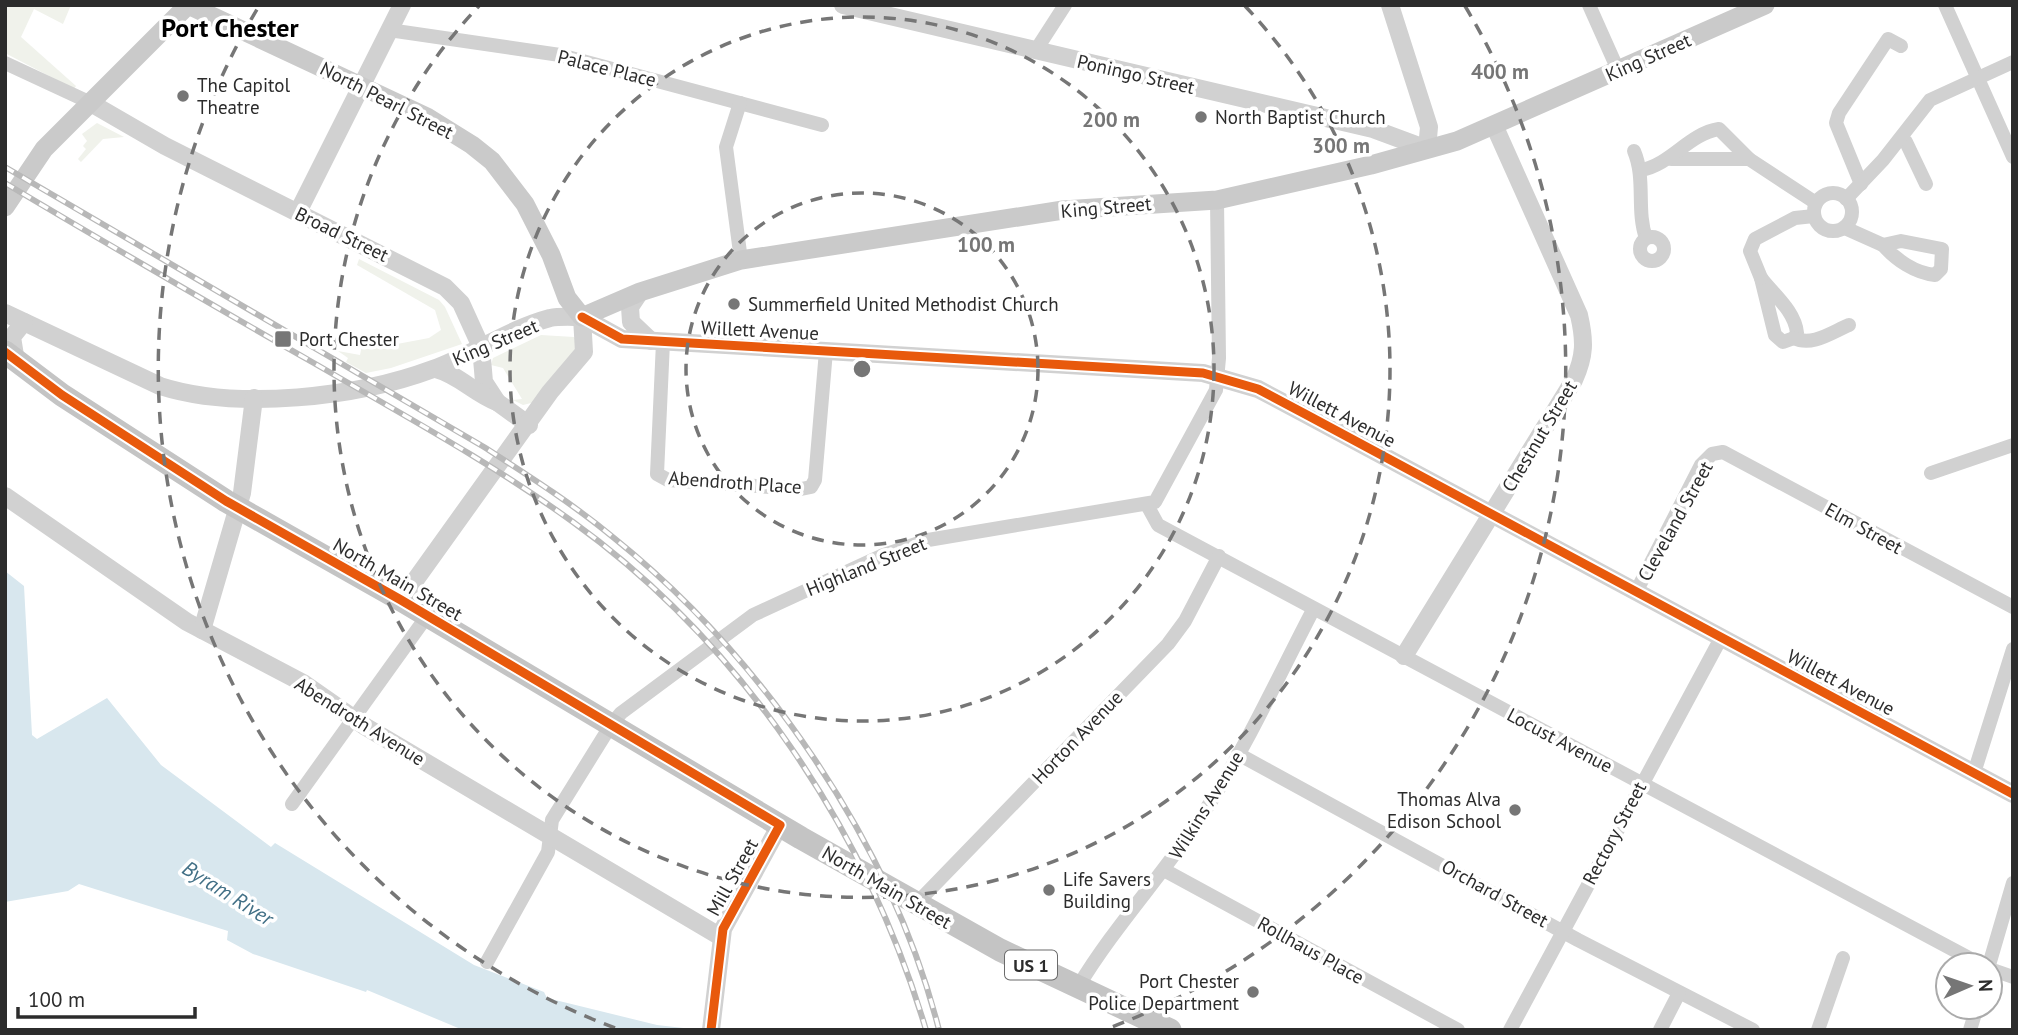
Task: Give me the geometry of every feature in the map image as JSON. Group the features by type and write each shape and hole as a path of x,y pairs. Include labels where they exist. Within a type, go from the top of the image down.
{"main road":[{"name":"North Pearl Street","path":"188,5 295,53 426,117 492,161 525,204 551,255 567,298 582,317"},
{"path":"6,204 44,149 188,5"},
{"name":"King Street","path":"582,317 639,292 741,260 1063,210 1217,200 1427,149 1457,141 1494,125 1755,7"},
{"name":"North Main Street","path":"11,357 73,403 238,508 401,600 916,904 1078,987 1171,1030"}],"street":[{"path":"298,212 402,5"},
{"name":"Poningo Street","path":"843,5 896,11 1036,50 1373,129 1427,149"},
{"path":"1036,50 1065,5"},
{"path":"1390,5 1429,127 1427,149"},
{"path":"1589,5 1618,70"},
{"path":"1945,5 2013,157"},
{"name":"Palace Place","path":"389,30 560,55 822,125"},
{"path":"1861,184 1836,123 1839,113 1888,39 1901,47"},
{"path":"1846,199 1901,138 1930,100 2013,62"},
{"path":"5,63 89,102"},
{"name":"Broad Street","path":"89,102 165,146 428,277 452,292 461,303 481,347 484,382 496,402"},
{"path":"740,103 726,147 741,260"},
{"name":"Chestnut Street","path":"1404,656 1574,380 1583,360 1585,341 1579,315 1494,125"},
{"path":"1671,159 1685,145 1719,129 1749,159 1815,210 1819,226 1827,230 1845,228 1883,245"},
{"path":"1901,138 1926,184"},
{"path":"1634,151 1641,170 1643,228 1646,238"},
{"path":"1641,170 1671,159 1749,159"},
{"path":"1845,228 1852,211 1846,199 1832,193 1815,210 1755,239 1750,251 1761,278 1797,326 1794,338 1803,343 1812,341 1849,325"},
{"path":"1147,505 1155,502 1164,489 1216,390 1217,200"},
{"path":"639,292 630,307 631,322 657,341"},
{"name":"King Street","path":"5,313 173,390 216,397 254,398 358,390 436,369 551,318 582,317"},
{"path":"401,600 529,425 550,392 584,352 582,317"},
{"name":"Willett Avenue","path":"582,317 622,339 1217,376 1258,389 2013,794"},
{"path":"11,357 12,337 24,322"},
{"name":"Abendroth Place","path":"657,341 657,474 668,480 801,489 811,487 815,480 825,351"},
{"name":"King Street","path":"436,369 454,375 480,396 496,402"},
{"path":"202,629 238,508 254,398"},
{"path":"496,402 529,425"},
{"path":"1931,472 2013,445"},
{"name":"Cleveland Street","path":"1636,592 1702,465 1716,453"},
{"name":"Elm Street","path":"1716,453 1730,454 2013,607"},
{"name":"Abendroth Avenue","path":"5,496 105,568 202,629 303,683 352,718 721,937"},
{"name":"Locust Avenue","path":"1147,505 1158,525 1956,951"},
{"name":"Highland Street","path":"487,962 548,852 552,820 611,725 641,697 753,615 855,566 928,540 1147,505"},
{"name":"Horton Avenue","path":"916,904 1168,644 1185,621 1219,556"},
{"name":"Wilkins Avenue","path":"1078,987 1098,953 1164,870 1238,754 1313,610"},
{"path":"292,804 427,616"},
{"name":"Rectory Street","path":"1510,1030 1640,784 1721,638"},
{"path":"1974,773 2013,649"},
{"name":"Orchard Street","path":"1238,754 1563,931 1753,1030"},
{"name":"Mill Street","path":"711,1026 721,937 732,910 780,825"},
{"name":"Rollhaus Place","path":"1164,870 1458,1030"},
{"path":"1994,951 2013,883"},
{"path":"1818,1030 1843,958"},
{"path":"1660,1030 1679,993"}],"shaded area":[{"path":"5,5 71,5 63,24 34,9 21,37 76,86 74,89 5,53"},
{"path":"97,123 124,137 103,139 81,162 78,159 86,149 83,146 87,141 82,134"},
{"path":"359,259 439,300 462,344 391,368 366,373 346,362 348,358 338,351 360,355 363,340 370,341 375,332 397,344 429,338 441,330 435,310 357,265"},
{"path":"541,335 574,337 580,343 535,402 523,405 513,400 522,399 503,368 491,365 493,358"}],"water":[{"name":"Byram River","path":"5,571 24,586 32,735 37,739 107,698 161,765 271,847 275,843 474,965 544,992 547,998 657,1025 701,1030 463,1030 367,990 366,992 253,954 227,940 228,931 79,884 68,891 5,902"}],"railway":[{"path":"5,167 484,447 583,514 669,586 721,639 769,697 814,759 855,824 889,891 918,960 939,1030"},
{"path":"5,183 480,460 573,522 634,571 691,625 743,684 791,747 833,814 870,884 901,956 926,1030"}],"cycle path":[{"path":"582,317 622,339 1203,373 1258,389 2013,794"},
{"path":"5,352 62,395 226,501 401,600 780,825 723,929 711,1030"}],"place":[{"name":"The Capitol Theatre","path":"183,96"},
{"name":"North Baptist Church","path":"1201,117"},
{"name":"Summerfield United Methodist Church","path":"734,304"},
{"name":"Port Chester","path":"283,339"},
{"name":"Thomas Alva Edison School","path":"1515,810"},
{"name":"Life Savers Building","path":"1049,890"},
{"name":"Port Chester Police Department","path":"1253,992"}],"district":[{"name":"Port Chester","path":"230,27"}]}
